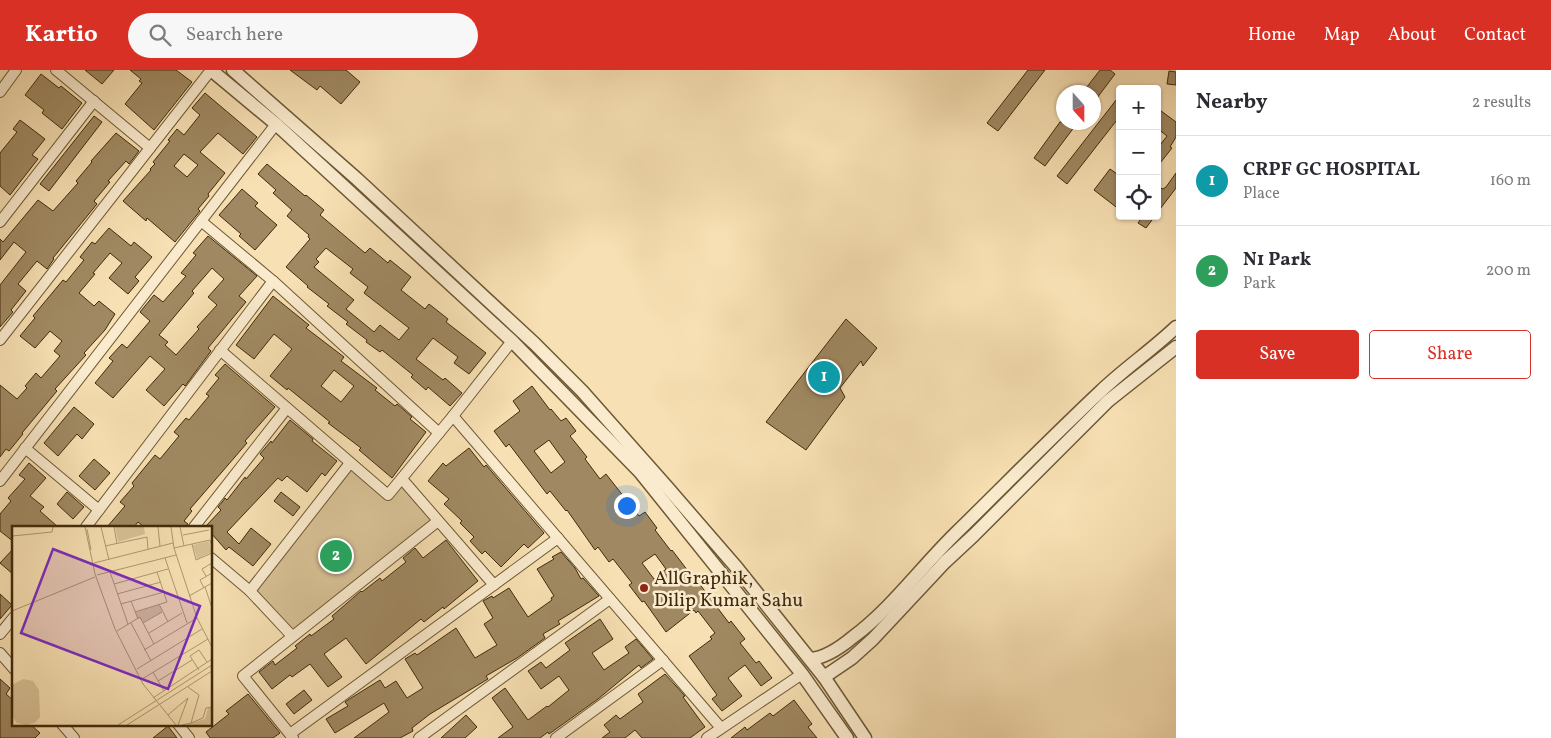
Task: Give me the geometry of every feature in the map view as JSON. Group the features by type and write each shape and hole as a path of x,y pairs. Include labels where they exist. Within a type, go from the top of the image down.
{"street":[{"path":"0,92 16,70"},
{"path":"56,70 150,148"},
{"path":"0,340 211,70 276,124 512,341 640,472 802,674 847,738"},
{"path":"233,70 332,157 535,344 582,391 674,494 774,614 824,677 865,738"},
{"path":"0,222 94,101"},
{"path":"0,481 276,124"},
{"path":"322,166 332,157"},
{"path":"201,221 273,280 439,433"},
{"path":"87,526 273,280"},
{"path":"810,660 828,654 852,638 872,621 947,541 1082,409 1176,327"},
{"path":"220,350 388,496 512,341"},
{"path":"824,677 852,658 873,639 945,562 1108,401 1176,347"},
{"path":"195,526 288,408"},
{"path":"453,416 721,728"},
{"path":"25,448 99,510"},
{"path":"250,592 350,463"},
{"path":"402,479 494,585"},
{"path":"438,521 243,676 292,736 558,538"},
{"path":"212,559 250,592 292,636"},
{"path":"419,738 610,599"},
{"path":"762,623 774,614"},
{"path":"0,634 12,620"},
{"path":"0,653 12,667"},
{"path":"556,738 663,660"},
{"path":"707,738 802,674"},
{"path":"64,726 74,738"},
{"path":"180,726 189,738"}],"shaded area":[{"path":"350,463 387,495 402,479 438,521 292,636 250,591"}],"building":[{"path":"85,70 114,70 102,84"},
{"path":"130,70 176,70 192,82 154,130 125,104 142,83 139,81 141,79"},
{"path":"290,70 346,70 360,82 341,104 320,86 317,90"},
{"path":"1028,70 1045,70 998,131 987,123"},
{"path":"1100,70 1110,70 1115,74 1101,93 1101,85 1088,85"},
{"path":"1169,71 1176,72 1176,85 1167,84"},
{"path":"41,74 59,88 61,86 82,103 62,129 42,113 44,110 25,95"},
{"path":"205,93 257,137 243,154 218,133 200,152 225,173 198,209 200,211 175,242 147,218 146,221 123,201 151,170 155,164 153,162 177,129 184,135 200,115 192,108","holes":["184,154 198,165 187,177 174,166"]},
{"path":"1116,100 1116,121 1067,184 1057,176 1093,130 1101,130 1101,119"},
{"path":"1161,111 1176,122 1176,137 1170,147 1172,148 1161,162 1161,144 1167,136 1161,131"},
{"path":"94,116 102,122 49,191 40,184"},
{"path":"20,120 45,139 32,155 38,159 10,195 0,186 0,153 17,132 13,129"},
{"path":"1056,128 1056,130 1072,130 1045,166 1034,158"},
{"path":"116,133 139,151 129,164 126,161 108,181 110,182 94,201 97,204 53,258 47,269 37,261 18,284 26,291 11,310 13,312 0,327 0,285 26,252 14,242 0,260 0,239 3,242 38,200 53,211 78,183 76,181 91,161"},
{"path":"267,164 324,210 320,215 365,253 370,248 388,263 390,260 411,277 401,290 425,309 429,304 448,319 446,322 486,353 469,374 454,363 458,357 433,338 416,359 443,380 445,378 462,393 450,406 428,387 426,390 411,377 413,375 382,350 380,352 366,342 367,340 346,324 348,322 327,306 329,304 286,267 310,239 309,235 287,216 292,210 273,193 276,190 258,174","holes":["326,248 353,269 350,273 368,287 364,293 409,328 399,340 380,325 374,332 346,309 354,300 314,267 319,262 316,259"]},
{"path":"1110,169 1116,173 1116,207 1094,190"},
{"path":"1176,173 1176,188 1161,208 1161,188 1166,187"},
{"path":"242,189 258,203 255,206 277,225 255,250 239,236 241,234 219,215"},
{"path":"1140,220 1152,220 1146,228 1138,223"},
{"path":"109,228 131,246 134,242 152,257 135,277 139,281 128,294 109,278 122,263 110,253 93,273 95,274 79,293 94,306 99,301 115,314 105,330 84,353 86,355 55,389 57,391 23,434 9,451 6,449 0,457 0,385 17,399 27,388 25,386 36,373 41,378 60,356 54,351 62,341 50,331 35,348 20,336 35,318 33,316 63,280 66,282 84,260 80,257 92,242 95,244"},
{"path":"208,236 257,276 239,296 246,302 208,348 211,351 185,386 183,384 164,406 146,390 165,369 150,356 113,398 95,383 113,361 109,358 122,344 127,348 150,321 140,312 154,295 163,302 186,276 181,273 196,255 193,253","holes":["212,268 224,279 208,297 217,305 197,327 199,329 176,355 165,345 168,342 159,335"]},
{"path":"273,296 309,325 306,328 344,357 341,361 377,388 375,390 395,406 397,404 412,417 410,419 426,432 392,478 359,450 361,448 328,423 330,422 270,376 292,349 274,334 254,359 236,345","holes":["334,370 354,386 341,402 321,386"]},
{"path":"846,319 877,348 863,366 861,361 840,388 845,397 806,450 766,422"},
{"path":"225,364 275,407 245,441 247,443 190,509 192,511 184,521 188,524 187,526 143,526 138,522 135,526 108,526 125,506 120,502 134,486 132,483 155,455 160,459 179,436 174,432 186,418 189,420 209,396 206,394 219,378 215,375"},
{"path":"532,386 561,421 566,418 576,431 570,436 587,457 585,459 600,479 606,474 639,516 645,512 657,528 655,530 671,551 689,570 729,623 731,621 745,639 740,643 756,663 759,661 772,678 761,686 745,665 728,678 742,696 722,711 712,699 717,695 689,656 712,639 710,637 715,633 698,611 696,613 694,610 666,632 644,601 642,602 629,585 632,583 613,559 609,562 598,547 595,550 567,510 550,491 547,494 509,444 506,447 494,431 520,411 513,401","holes":["549,440 565,462 551,473 534,451","655,554 666,569 654,579 642,563"]},
{"path":"74,407 94,424 82,439 77,434 58,456 44,443"},
{"path":"290,420 337,461 325,476 322,473 307,492 287,476 282,481 278,478 227,532 239,544 251,528 271,544 253,566 229,547 226,550 212,534 212,526 206,526 221,510 218,507 225,498 227,500 245,477 246,479 264,458 260,454 271,441 272,443"},
{"path":"469,448 544,533 528,548 524,544 501,567 485,551 482,554 470,541 474,537 460,523 462,521 444,504 449,499 428,481 443,463 446,466"},
{"path":"94,459 110,473 95,490 79,476"},
{"path":"29,463 46,478 30,496 44,507 40,511 57,526 12,526 12,540 0,531 0,514 11,501 8,498 25,479 19,475"},
{"path":"67,492 84,507 73,519 57,504"},
{"path":"281,492 300,507 293,516 274,501"},
{"path":"446,540 478,581 444,609 443,607 424,622 421,619 366,664 346,638 324,654 342,677 328,687 310,664 292,677 290,675 272,689 259,672 273,661 275,665 297,648 295,646 310,634 311,636 334,619 332,616 361,591 380,578 382,581 406,562 403,558 415,548 423,558"},
{"path":"12,550 12,573 0,563"},
{"path":"561,552 575,568 581,579 583,578 599,596 558,621 560,624 543,634 545,638 517,658 486,676 488,679 430,714 412,728 413,731 400,738 354,738 389,712 384,703 335,733 326,719 348,706 345,702 380,680 385,688 396,681 407,698 423,688 405,659 415,653 417,655 456,628 475,658 497,645 484,624 493,618 483,601 492,596 493,598 509,588 528,617 552,600 551,598 554,596 537,569 554,559 552,557"},
{"path":"0,594 12,605 0,619"},
{"path":"600,619 613,639 592,653 604,670 629,653 625,647 636,639 653,659 641,668 639,665 598,699 549,734 548,732 540,738 498,738 513,727 492,698 505,688 528,720 548,707 569,690 559,676 541,689 528,671 541,662 546,668 570,650 565,643"},
{"path":"665,674 685,696 683,697 705,727 690,738 642,738 635,730 625,738 602,738 610,732 604,725 616,715 620,719 643,702 638,694"},
{"path":"0,679 10,688 6,694 12,699 12,726 32,726 40,733 35,738 0,738"},
{"path":"304,690 312,700 294,714 286,704"},
{"path":"248,694 280,733 273,738 210,738 206,732 229,714 226,711"},
{"path":"794,700 812,724 808,727 817,738 731,738 745,727 747,730 770,713 773,716"},
{"path":"466,715 477,727 465,738 441,738"},
{"path":"168,726 177,738 153,738"}],"place":[{"name":"CRPF GC HOSPITAL","path":"824,377"},
{"name":"N1 Park","path":"336,556"},
{"name":"AllGraphik, Dilip Kumar Sahu","path":"644,588"}]}
